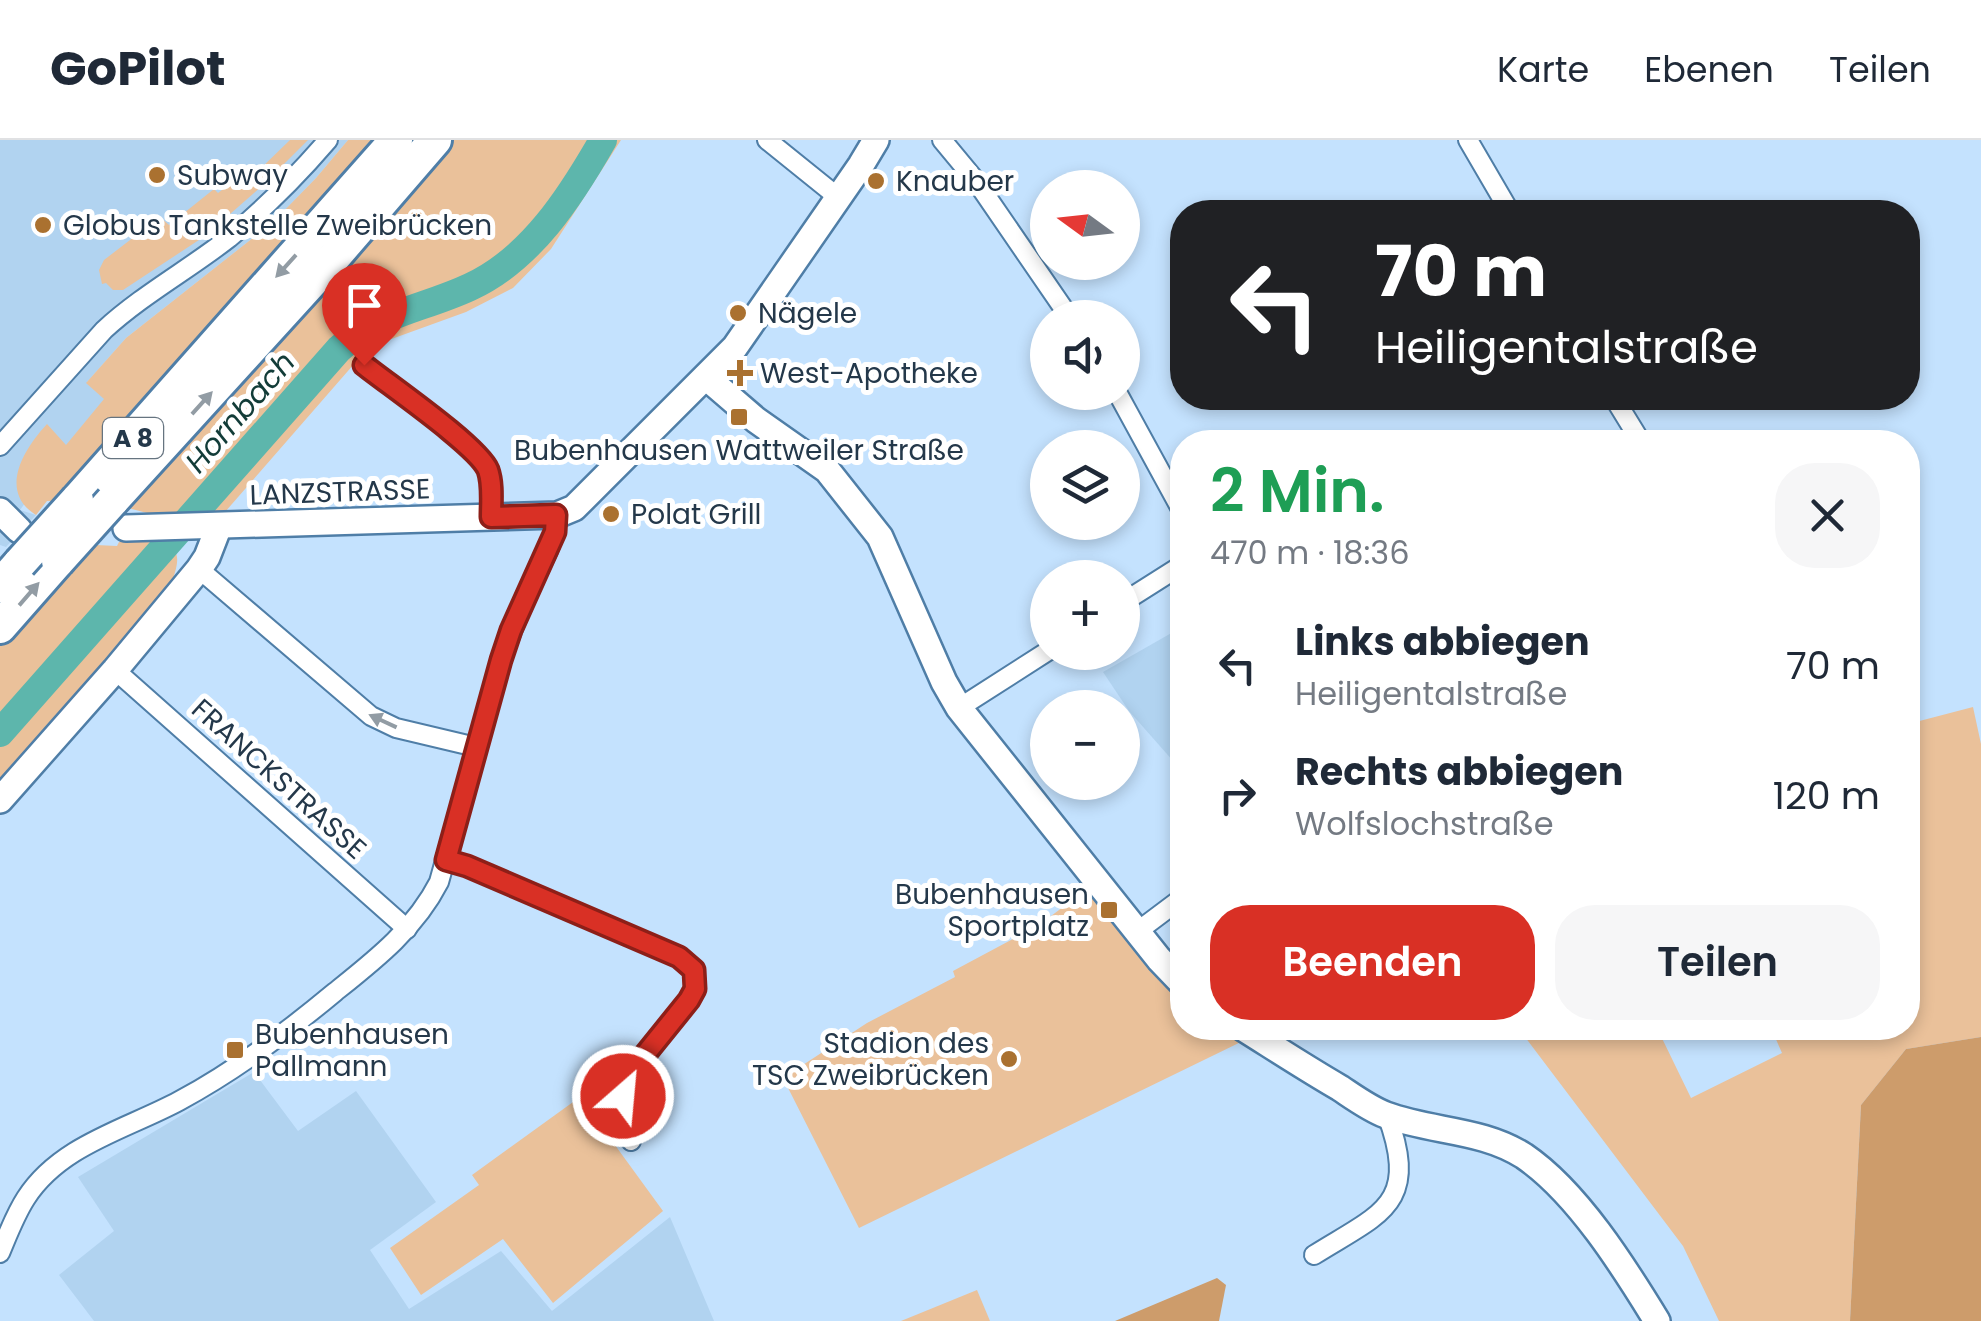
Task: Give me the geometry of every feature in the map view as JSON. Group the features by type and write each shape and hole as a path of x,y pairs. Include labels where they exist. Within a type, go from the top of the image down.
{"highway":[{"name":"A 8","path":"10,552 76,500 396,140"},
{"name":"A 8","path":"0,627 58,562 127,518 335,256 435,140"}],"street":[{"path":"0,446 120,315 228,238 328,140"},
{"path":"767,140 839,198"},
{"path":"0,1253 28,1196 66,1158 177,1102 248,1058 312,1012 407,929 431,898 446,860 506,645 548,551 556,515 574,508 734,347 876,140"},
{"path":"942,140 976,181 1058,300"},
{"path":"1468,140 1503,200"},
{"path":"364,365 482,461 490,476 491,517"},
{"path":"706,377 756,420 818,461 870,521 959,708 1170,970"},
{"path":"1128,410 1170,489"},
{"path":"0,512 10,552"},
{"name":"LANZSTRASSE","path":"127,518 218,526 556,515"},
{"path":"0,800 116,670 198,569 218,526"},
{"path":"198,569 371,716 396,728 476,747"},
{"path":"1140,592 1170,573"},
{"path":"959,708 1030,663"},
{"name":"FRANCKSTRASSE","path":"116,670 407,929"},
{"path":"446,860 679,957 694,970 695,989 689,1000 626,1083 623,1110 631,1141"},
{"path":"1138,931 1170,907"},
{"path":"1263,1040 1387,1116 1490,1139 1525,1157 1559,1187 1587,1220 1657,1321"},
{"path":"1314,1255 1377,1215 1396,1192 1399,1157 1387,1116"}],"shaded area":[{"path":"0,140 348,140 273,222 126,338 87,382 105,399 20,510 36,515 6,547 0,545"},
{"path":"290,140 308,140 205,236 123,290 102,284 99,270 104,260 160,217 169,225 214,189 218,193 251,168 258,171"},
{"path":"348,140 621,140 551,249 513,288 466,312 386,341 361,356 225,512 151,514 128,508 133,502 47,501 36,515 25,506 19,496 18,472 29,447 47,424 66,445 104,399 86,383 126,338 273,222"},
{"path":"130,540 159,543 174,550 177,566 167,594 0,780 0,564 84,559 96,545 117,546"},
{"path":"1170,634 1170,757 1140,723 1140,690 1115,690 1103,672 1140,670 1140,651"},
{"path":"1973,707 1981,744 1981,1037 1906,1049 1861,1105 1850,1321 1719,1321 1683,1246 1527,1040 1663,1040 1691,1098 1782,1053 1776,1040 1920,1040 1920,721"},
{"name":"Stadion des TSC Zweibrücken","path":"1087,889 1170,989 1170,1040 1245,1040 859,1228 783,1078 867,1023 955,977 953,971 1039,925"},
{"path":"1981,1037 1981,1321 1850,1321 1861,1105 1906,1049"},
{"path":"254,1072 298,1131 356,1091 436,1202 370,1250 409,1309 501,1251 552,1311 670,1217 714,1321 94,1321 59,1275 114,1231 78,1177"},
{"path":"580,1097 663,1211 553,1303 503,1239 421,1295 390,1248 479,1185 472,1175"},
{"path":"1217,1278 1226,1285 1219,1321 1115,1321"},
{"path":"977,1290 990,1321 901,1321"}],"waterway":[{"name":"Hornbach","path":"0,733 339,349 370,327 470,287 512,260 563,204 603,140"}],"place":[{"name":"Subway","path":"157,175"},
{"name":"Knauber","path":"876,181"},
{"name":"Globus Tankstelle Zweibrücken","path":"43,225"},
{"name":"Nägele","path":"738,313"},
{"name":"West-Apotheke","path":"740,373"},
{"name":"Bubenhausen Wattweiler Straße","path":"739,417"},
{"name":"Polat Grill","path":"611,514"},
{"name":"Bubenhausen Sportplatz","path":"1109,910"},
{"name":"Bubenhausen Pallmann","path":"235,1050"},
{"name":"Stadion des TSC Zweibrücken","path":"1009,1059"}],"route":[{"path":"364,365 482,461 490,476 491,517 556,515 548,551 501,660 446,860 679,957 694,970 695,989 689,1000 631,1072 623,1096"}]}
